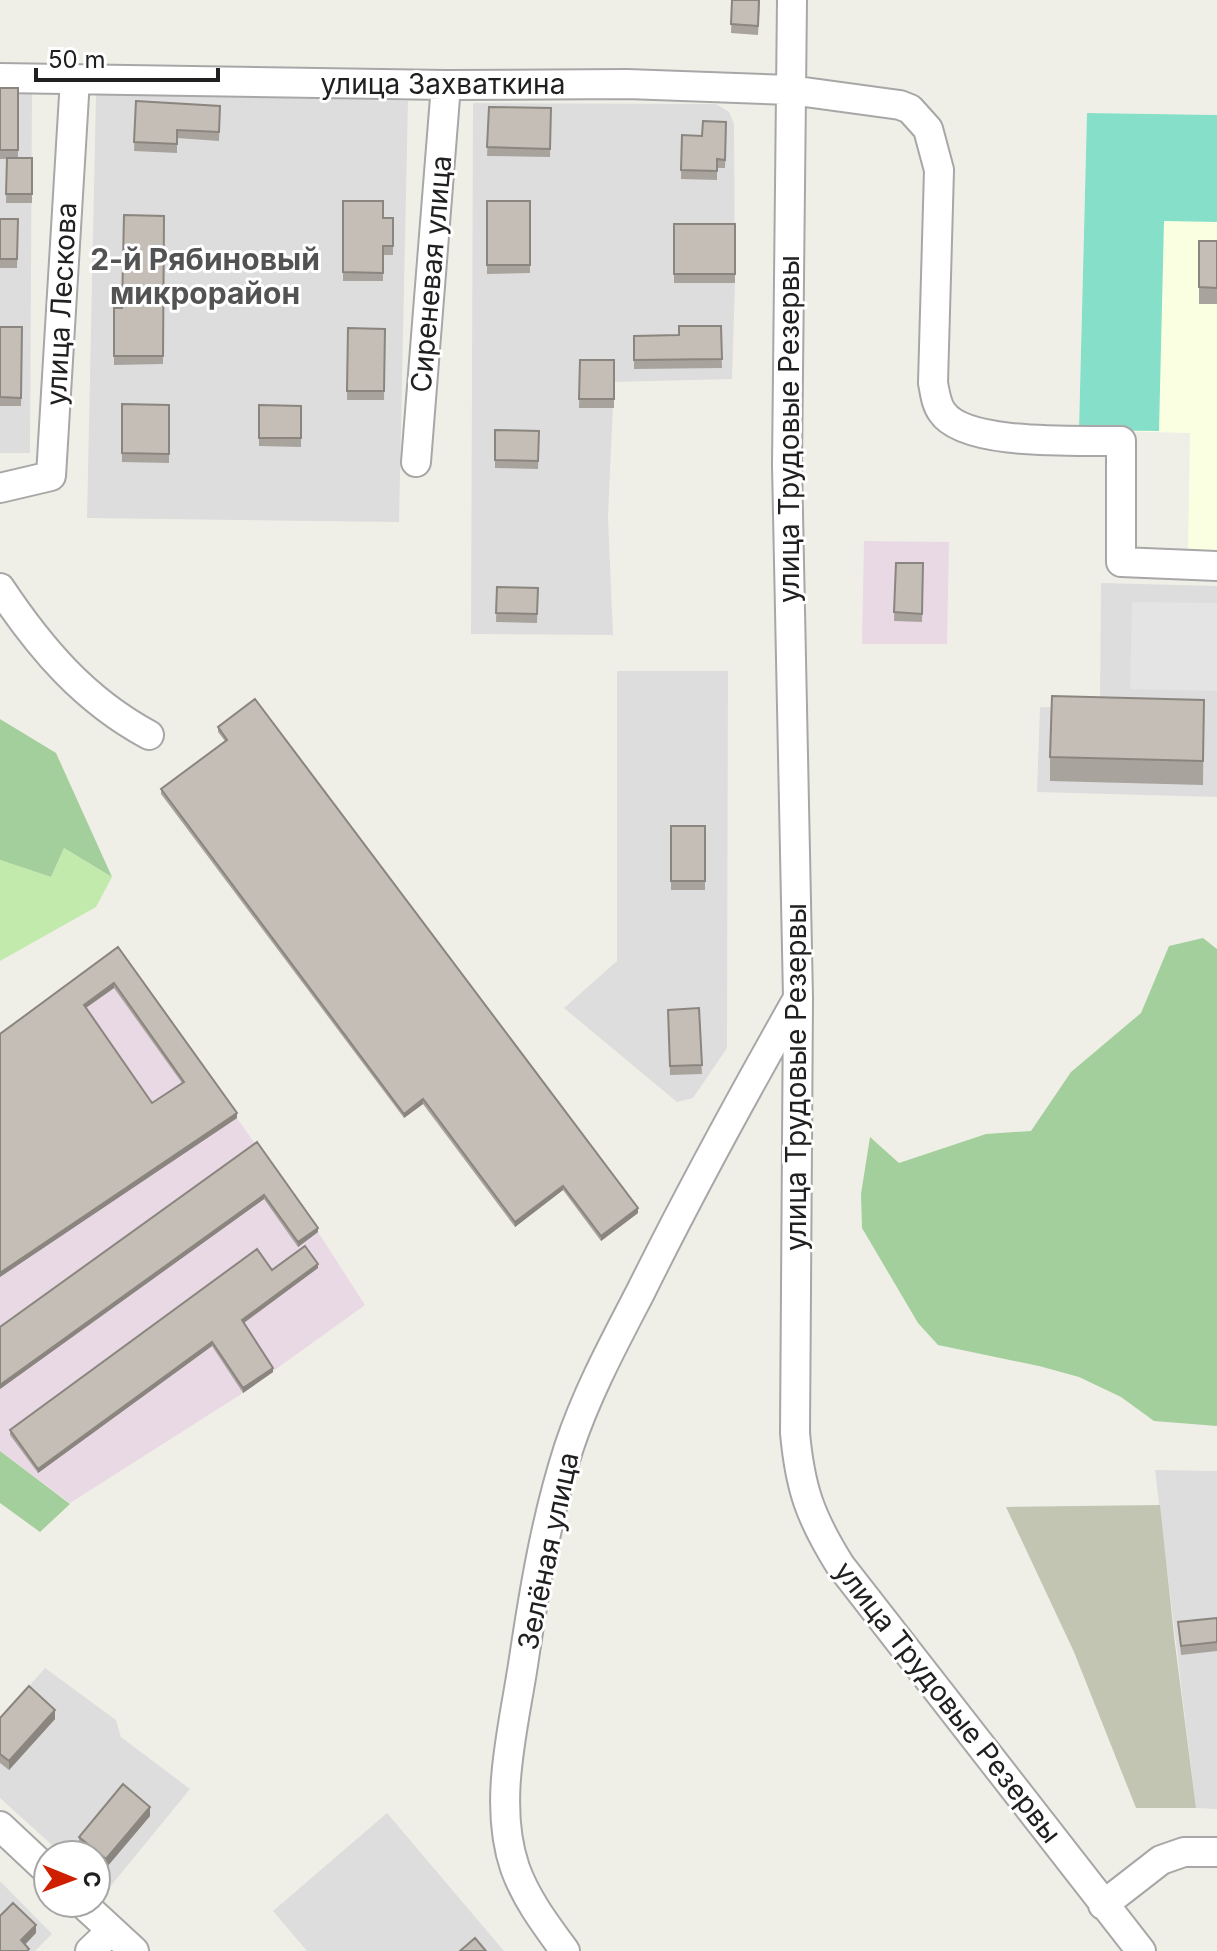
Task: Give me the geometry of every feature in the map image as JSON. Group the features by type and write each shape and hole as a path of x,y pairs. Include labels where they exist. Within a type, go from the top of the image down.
{"street":[{"name":"улица Трудовые Резервы","path":"792,0 787,465 798,998 795,1433 803,1494 840,1565 1141,1951"},
{"name":"улица Захваткина","path":"0,78 446,85 627,84 790,90"},
{"name":"улица Лескова","path":"0,488 51,476 75,79"},
{"name":"Сиреневая улица","path":"416,462 446,85"},
{"path":"790,90 900,105 910,109 928,129 939,170 933,383 943,414 963,429 990,436 1121,441 1121,562 1217,566"},
{"path":"0,588 37,642 70,678 102,706 149,735"},
{"name":"Зелёная улица","path":"565,1951 528,1898 515,1868 505,1805 508,1765 548,1525 570,1445 587,1400 705,1165 798,998"},
{"path":"0,1826 32,1856"},
{"path":"1103,1905 1161,1860 1184,1852 1217,1852"},
{"path":"99,1919 134,1951"},
{"path":"90,1951 111,1931"}],"shaded area":[{"path":"0,93 32,93 30,453 0,453"},
{"path":"96,94 408,101 399,522 87,518"},
{"path":"473,103 716,104 729,112 734,124 732,379 614,382 608,517 613,635 471,634"},
{"path":"1087,113 1217,115 1217,553 1188,552 1190,433 1079,430"},
{"path":"864,541 949,542 947,644 862,644"},
{"path":"1101,583 1217,586 1217,797 1037,792 1040,707 1100,708"},
{"path":"1132,602 1217,603 1217,691 1130,689"},
{"path":"617,671 728,671 727,1048 693,1098 677,1102 564,1008 617,961"},
{"path":"118,951 318,1232 365,1305 243,1393 70,1503 0,1451 0,1032"},
{"path":"1155,1470 1217,1471 1217,1809 1196,1808"},
{"path":"1160,1505 1196,1808 1136,1808 1074,1652 1006,1507"},
{"path":"45,1668 116,1720 121,1737 190,1789 112,1884 112,1839 45,1839 0,1798 0,1719"},
{"path":"387,1813 504,1951 307,1951 273,1911"},
{"path":"0,1881 32,1914 32,1919 37,1919 52,1934 35,1951 0,1951"}],"green space":[{"path":"1087,113 1217,115 1217,222 1164,221 1159,431 1079,430"},
{"path":"0,719 56,753 112,877 64,848 51,877 0,860"},
{"path":"64,848 112,877 96,907 0,961 0,860 51,877"},
{"path":"1203,938 1217,949 1217,1426 1154,1421 1121,1397 1079,1377 938,1345 918,1323 862,1228 861,1194 870,1137 899,1163 986,1134 1031,1131 1071,1072 1141,1013 1169,946"},
{"path":"0,1451 70,1504 40,1532 0,1503"}],"building":[{"path":"732,0 759,0 758,26 731,24"},
{"path":"0,88 18,88 18,150 0,150"},
{"path":"136,101 220,106 219,132 177,130 177,144 134,142"},
{"path":"489,107 551,108 550,149 487,147"},
{"path":"703,121 726,122 725,160 717,159 717,171 681,170 682,135 702,136"},
{"path":"7,158 32,158 32,194 6,194"},
{"path":"343,201 383,201 383,218 393,218 393,246 383,246 383,273 343,272"},
{"path":"487,201 530,201 530,265 487,265"},
{"path":"124,215 164,216 163,356 114,356 114,308 122,308"},
{"path":"0,219 18,219 17,259 0,259"},
{"path":"674,224 735,224 735,274 674,274"},
{"path":"1199,241 1217,241 1217,288 1199,287"},
{"path":"679,326 721,326 722,359 634,360 634,336 679,335"},
{"path":"0,327 22,327 21,398 0,397"},
{"path":"348,328 385,329 384,391 347,391"},
{"path":"580,360 614,360 614,399 579,399"},
{"path":"122,404 169,405 169,454 122,453"},
{"path":"259,405 301,406 301,438 259,438"},
{"path":"495,430 539,431 538,461 495,460"},
{"path":"896,563 923,563 922,614 894,612"},
{"path":"497,587 538,588 537,614 496,613"},
{"path":"1052,696 1204,700 1203,761 1050,757"},
{"path":"255,699 638,1208 601,1236 563,1186 515,1222 423,1099 404,1114 161,789 227,740 218,727"},
{"path":"671,826 705,826 705,881 671,881"},
{"path":"118,947 237,1113 0,1273 0,1034","holes":["114,983 184,1082 152,1103 84,1005"]},
{"path":"699,1008 702,1065 670,1066 668,1010"},
{"path":"257,1142 318,1228 298,1242 264,1195 0,1385 0,1327"},
{"path":"305,1246 318,1264 242,1320 273,1368 243,1388 212,1342 38,1469 10,1430 257,1249 272,1270"},
{"path":"1217,1618 1217,1642 1181,1646 1178,1622"},
{"path":"29,1686 55,1710 9,1761 0,1754 0,1718"},
{"path":"123,1784 150,1807 112,1852 112,1839 79,1837"},
{"path":"13,1903 36,1925 21,1940 29,1949 27,1951 0,1951 0,1916"},
{"path":"475,1938 486,1951 460,1951"}],"district":[{"name":"2-й Рябиновый микрорайон","path":"205,277"}]}
